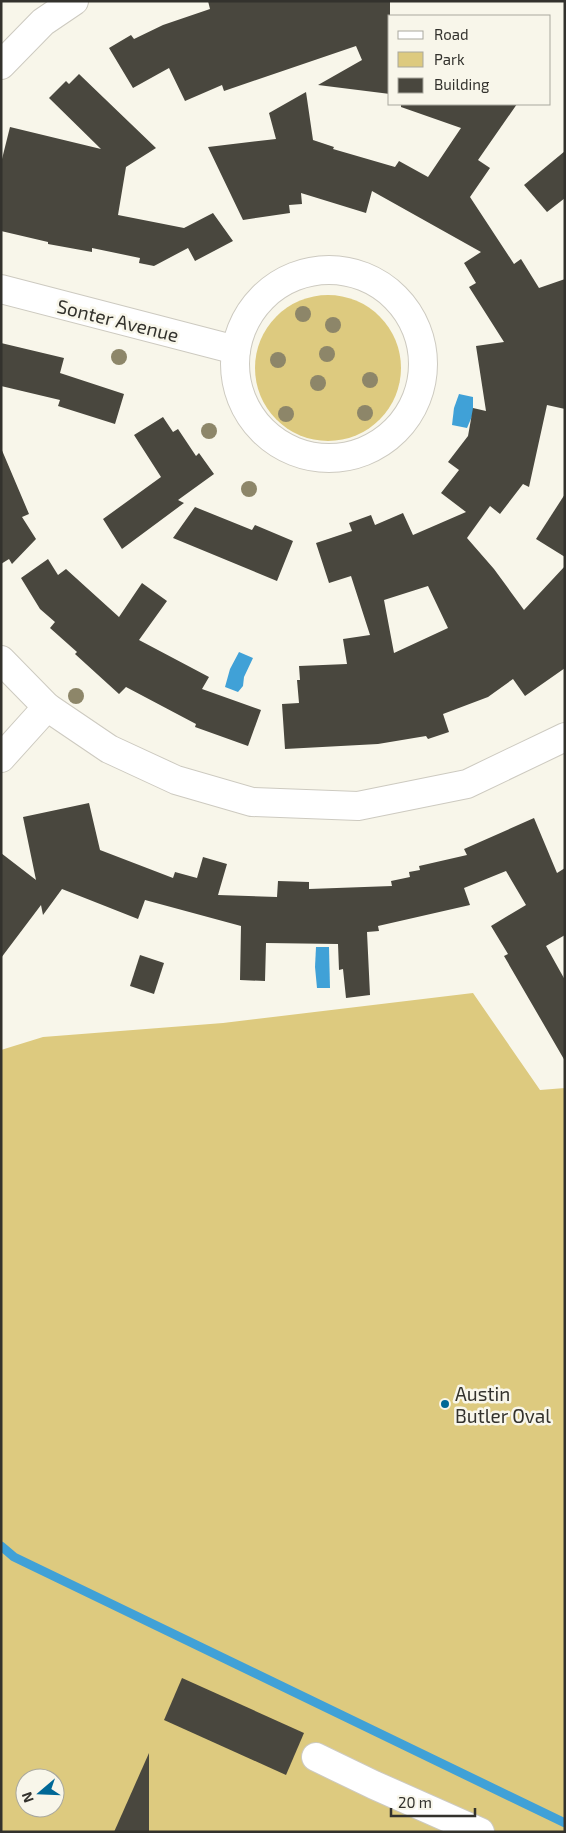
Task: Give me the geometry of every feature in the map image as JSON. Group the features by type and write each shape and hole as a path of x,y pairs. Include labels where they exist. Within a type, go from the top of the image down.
{"street":[{"path":"1,65 43,22 74,1"},
{"path":"342,270 370,279 394,297 411,320 418,338 421,347 422,375 414,403 399,427 377,445 350,456 318,458 292,451 266,434 246,410 236,381 236,350 244,322 261,298 285,280 313,271 342,270"},
{"name":"Sonter Avenue","path":"1,289 236,350"},
{"path":"1,660 47,707 109,749 176,780 252,802 358,806 467,784 565,737"},
{"path":"1,758 47,707"},
{"path":"316,1757 466,1829"}],"green space":[{"path":"328,295 356,301 379,317 395,340 401,368 395,396 379,419 356,435 328,441 300,435 277,419 261,396 255,368 261,340 277,317 300,301"},
{"path":"473,993 540,1090 565,1088 565,1832 1,1832 1,1050 43,1037 223,1023"}],"water":[{"path":"459,394 473,397 473,414 467,428 452,425 454,408"},
{"path":"239,652 253,658 244,677 243,686 238,692 225,687 230,669"},
{"path":"316,947 329,947 330,988 317,988"}],"building":[{"path":"208,1 390,1 390,15 388,15 388,94 318,85 362,60 356,46 224,91 222,85 185,101 169,68 133,88 109,48 131,35 134,39 163,25 210,9"},
{"path":"79,74 156,148 126,167 118,215 184,228 213,213 233,241 195,261 188,248 154,266 139,263 140,258 92,248 92,252 48,244 48,242 1,231 1,163 10,127 101,149 49,98 66,81 69,84"},
{"path":"306,92 313,140 334,147 333,149 395,167 399,161 428,177 461,128 401,107 401,105 516,105 478,160 490,168 470,197 514,264 521,259 539,288 565,279 565,409 547,405 529,487 523,484 500,514 490,506 467,538 494,569 524,610 565,566 565,668 525,696 513,679 488,697 443,714 449,732 428,739 426,736 378,744 285,749 282,704 299,703 297,680 300,680 299,666 347,664 343,639 370,635 351,576 329,583 316,543 352,531 349,523 371,515 375,525 403,513 413,535 466,512 441,493 459,470 448,462 468,436 473,408 486,411 476,346 504,342 469,287 476,283 464,263 481,252 372,191 366,213 301,193 302,204 289,205 290,213 243,220 208,147 276,139 269,113","holes":["428,586 448,628 394,653 384,600"]},
{"path":"565,151 565,198 547,212 524,185"},
{"path":"1,343 64,358 60,373 124,394 115,424 58,406 60,400 1,386"},
{"path":"163,417 173,432 178,429 196,456 199,453 214,474 178,500 184,503 122,549 103,519 161,477 134,435"},
{"path":"1,448 29,514 22,517 36,539 12,564 9,559 1,564"},
{"path":"565,494 565,557 536,539"},
{"path":"195,507 252,530 255,525 293,541 277,581 173,538"},
{"path":"48,559 58,575 66,569 119,617 142,583 167,601 139,640 209,677 202,689 261,710 248,746 195,727 196,724 126,687 119,694 75,654 77,652 50,628 55,622 40,609 21,578"},
{"path":"89,803 100,850 173,878 175,872 197,878 203,857 227,864 218,895 277,897 278,881 309,882 309,889 392,886 391,881 410,877 409,872 420,870 419,866 467,855 464,849 534,818 557,873 565,868 565,935 546,946 565,980 565,1061 504,956 508,954 491,926 526,905 506,871 464,888 470,905 378,926 379,931 367,932 370,995 346,998 343,969 339,970 338,944 266,943 265,981 240,980 241,926 145,900 138,919 62,889 43,915 41,905 1,958 1,853 36,880 23,817"},
{"path":"140,955 164,963 154,994 130,986"},
{"path":"182,1678 304,1733 286,1775 164,1720"},
{"path":"149,1753 149,1832 114,1832"}],"waterway":[{"path":"1,1546 14,1557 565,1823"}],"place":[{"name":"Austin Butler Oval","path":"445,1404"}]}
